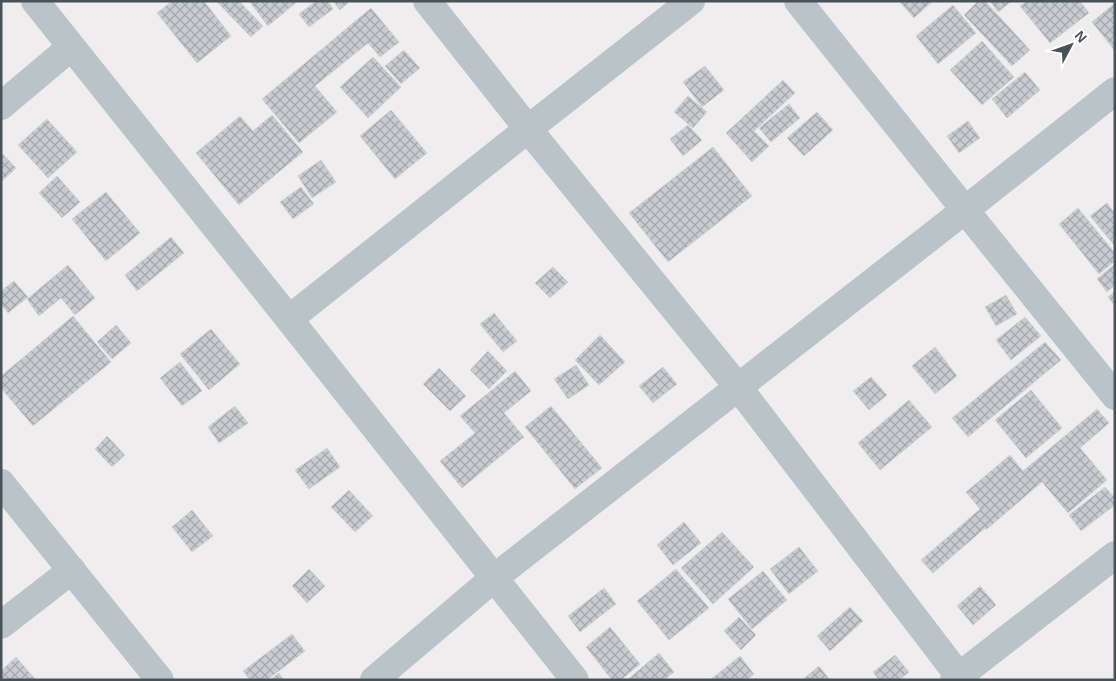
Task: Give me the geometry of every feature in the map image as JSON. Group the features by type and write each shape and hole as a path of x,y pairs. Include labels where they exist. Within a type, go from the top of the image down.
{"street":[{"path":"34,1 575,680"},
{"path":"427,1 528,129 738,387 958,678 1115,555"},
{"path":"289,319 691,1"},
{"path":"798,1 1115,396"},
{"path":"1,106 71,47"},
{"path":"374,680 494,578 1115,91"},
{"path":"1,483 160,680"},
{"path":"1,625 72,570"}],"building":[{"path":"172,1 204,1 231,36 197,63 157,13"},
{"path":"216,1 239,1 263,26 251,37"},
{"path":"249,1 298,1 268,26"},
{"path":"316,1 328,1 333,9 309,27 299,14"},
{"path":"333,1 350,1 340,10"},
{"path":"899,1 933,1 914,18"},
{"path":"978,1 985,1 1030,50 1012,66 964,15"},
{"path":"990,1 1012,1 998,12"},
{"path":"1027,1 1080,1 1089,13 1050,43 1020,6"},
{"path":"1115,3 1115,51 1092,22"},
{"path":"953,5 976,33 938,64 916,36"},
{"path":"371,8 399,42 380,57 368,43 315,86 337,112 299,143 262,99"},
{"path":"982,41 1014,77 982,105 950,70"},
{"path":"404,50 420,68 401,84 385,66"},
{"path":"373,57 401,87 368,118 340,87"},
{"path":"705,66 724,90 702,107 683,82"},
{"path":"1025,72 1040,90 1007,118 992,99"},
{"path":"783,80 795,93 754,131 769,146 752,162 726,133"},
{"path":"688,96 707,112 693,128 674,112"},
{"path":"789,104 800,118 771,142 759,128"},
{"path":"391,110 427,153 395,179 360,136"},
{"path":"817,112 833,130 804,156 787,138"},
{"path":"272,115 303,152 239,205 196,153 240,116 253,131"},
{"path":"47,119 77,152 48,178 18,145"},
{"path":"968,121 980,138 959,153 947,136"},
{"path":"688,125 702,140 683,156 670,139"},
{"path":"713,147 752,196 668,262 629,213"},
{"path":"3,154 16,168 1,182 1,156"},
{"path":"321,160 336,182 312,198 298,176"},
{"path":"57,176 80,202 62,218 39,193"},
{"path":"301,187 314,204 293,219 280,202"},
{"path":"106,192 140,233 106,261 72,219"},
{"path":"1107,203 1115,213 1115,246 1090,216"},
{"path":"1078,208 1115,253 1115,261 1099,274 1059,224"},
{"path":"171,237 184,253 137,291 125,275"},
{"path":"1115,264 1115,285 1107,292 1097,279"},
{"path":"68,265 95,298 75,315 61,298 39,316 27,299"},
{"path":"553,267 568,282 550,298 535,283"},
{"path":"14,281 28,297 8,313 1,304 1,291"},
{"path":"1115,291 1115,306 1108,297"},
{"path":"1006,295 1017,314 996,326 985,307"},
{"path":"494,313 517,341 503,352 480,324"},
{"path":"73,316 111,362 33,426 1,388 1,376"},
{"path":"1025,317 1041,336 1011,360 996,340"},
{"path":"116,325 131,343 112,359 97,342"},
{"path":"211,329 240,364 209,390 180,354"},
{"path":"600,335 625,362 599,385 575,360"},
{"path":"1045,342 1061,360 968,437 952,418"},
{"path":"935,347 957,376 935,394 912,366"},
{"path":"488,351 507,371 489,389 470,370"},
{"path":"180,362 202,391 182,406 160,378"},
{"path":"576,365 589,385 568,399 554,379"},
{"path":"663,367 677,384 653,403 639,386"},
{"path":"439,368 466,396 450,411 423,384"},
{"path":"515,371 531,391 504,413 524,437 462,488 440,461 475,433 460,416"},
{"path":"871,377 887,395 869,410 853,391"},
{"path":"1031,390 1062,428 1026,458 995,420"},
{"path":"909,400 932,427 880,470 858,443"},
{"path":"235,406 248,423 219,443 208,427"},
{"path":"551,406 602,468 575,489 525,427"},
{"path":"1097,409 1109,423 1080,448 1107,480 1068,513 1042,482 933,573 921,560 980,509 966,492 1010,455 1023,471"},
{"path":"107,436 125,455 112,467 95,449"},
{"path":"327,448 340,467 309,489 295,470"},
{"path":"1105,487 1115,498 1115,505 1081,531 1069,515"},
{"path":"349,490 373,516 355,532 331,507"},
{"path":"192,510 213,536 192,552 172,527"},
{"path":"684,522 701,543 673,565 657,545"},
{"path":"722,532 754,567 713,604 681,568"},
{"path":"799,547 818,571 789,594 770,569"},
{"path":"309,569 325,586 307,603 292,586"},
{"path":"676,569 709,608 669,640 637,601"},
{"path":"763,571 787,600 752,629 728,599"},
{"path":"980,586 996,605 973,625 957,606"},
{"path":"604,588 616,604 580,632 568,616"},
{"path":"850,607 863,621 830,651 817,636"},
{"path":"739,617 756,635 741,650 724,631"},
{"path":"610,627 640,664 621,680 612,680 586,647"},
{"path":"292,634 305,651 267,680 250,680 243,671"},
{"path":"659,653 674,672 664,680 627,680"},
{"path":"895,655 909,672 899,680 879,680 873,672"},
{"path":"740,656 754,674 747,680 710,680"},
{"path":"16,657 36,680 1,680 1,671"},
{"path":"819,666 830,680 802,680"},
{"path":"279,673 284,680 270,680"}]}
